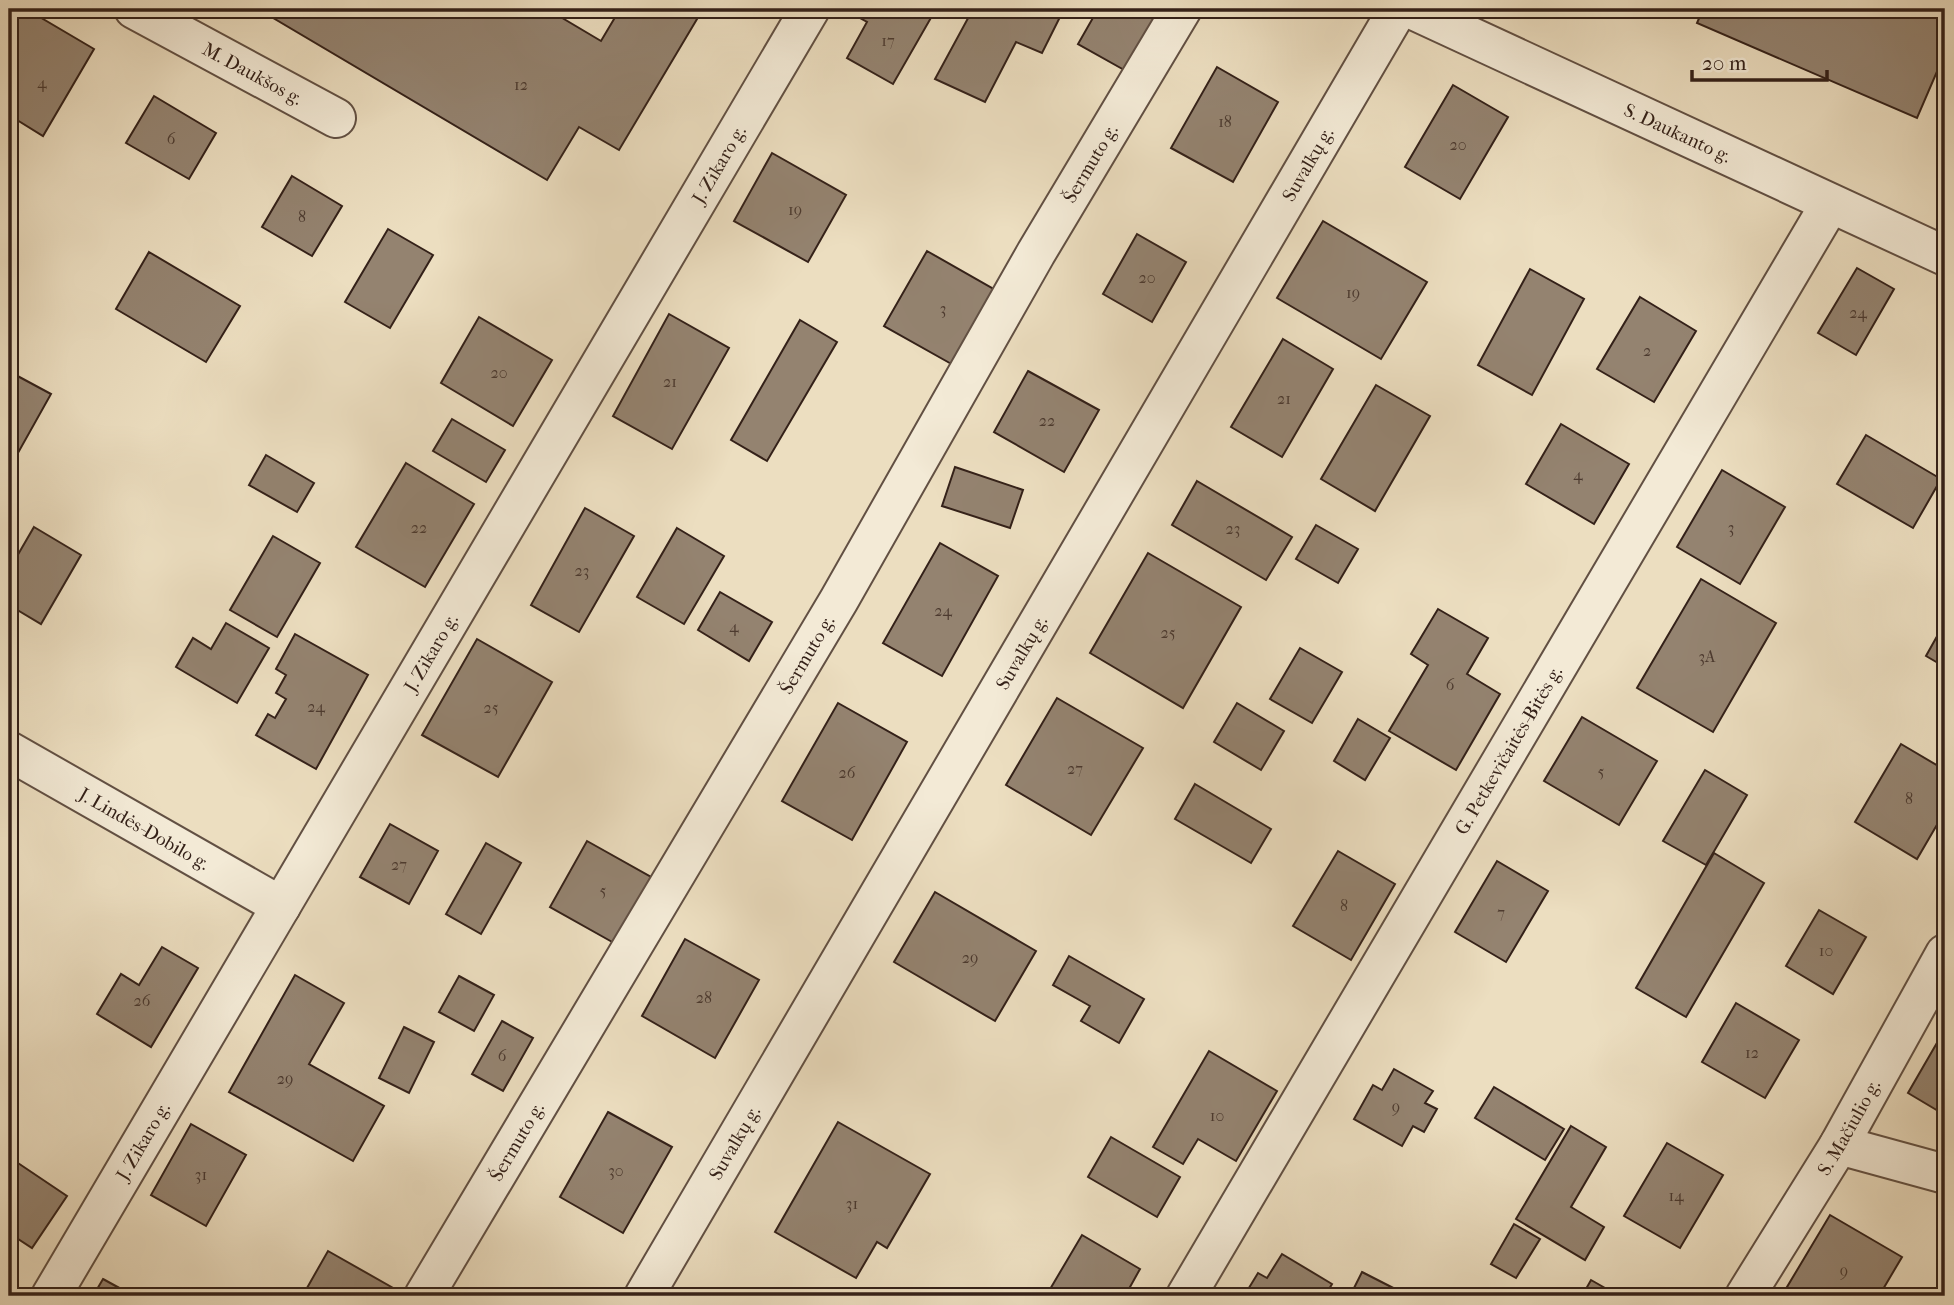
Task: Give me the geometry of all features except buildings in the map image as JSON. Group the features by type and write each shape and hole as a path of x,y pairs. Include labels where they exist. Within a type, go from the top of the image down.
{"street":[{"name":"M. Daukšos g.","path":"134,9 336,118"},
{"name":"J. Zikaro g.","path":"51,1296 810,9"},
{"name":"Šermuto g.","path":"424,1296 839,600 1036,253 1182,9"},
{"name":"Suvalkų g.","path":"644,1296 1398,9"},
{"name":"S. Daukanto g.","path":"1411,9 1945,256"},
{"name":"G. Petkevičaitės-Bitės g.","path":"1186,1296 1830,204"},
{"name":"J. Lindės-Dobilo g.","path":"9,751 281,906"},
{"name":"S. Mačiulio g.","path":"1745,1296 1839,1145 1945,954"},
{"path":"1839,1145 1945,1174"}]}
